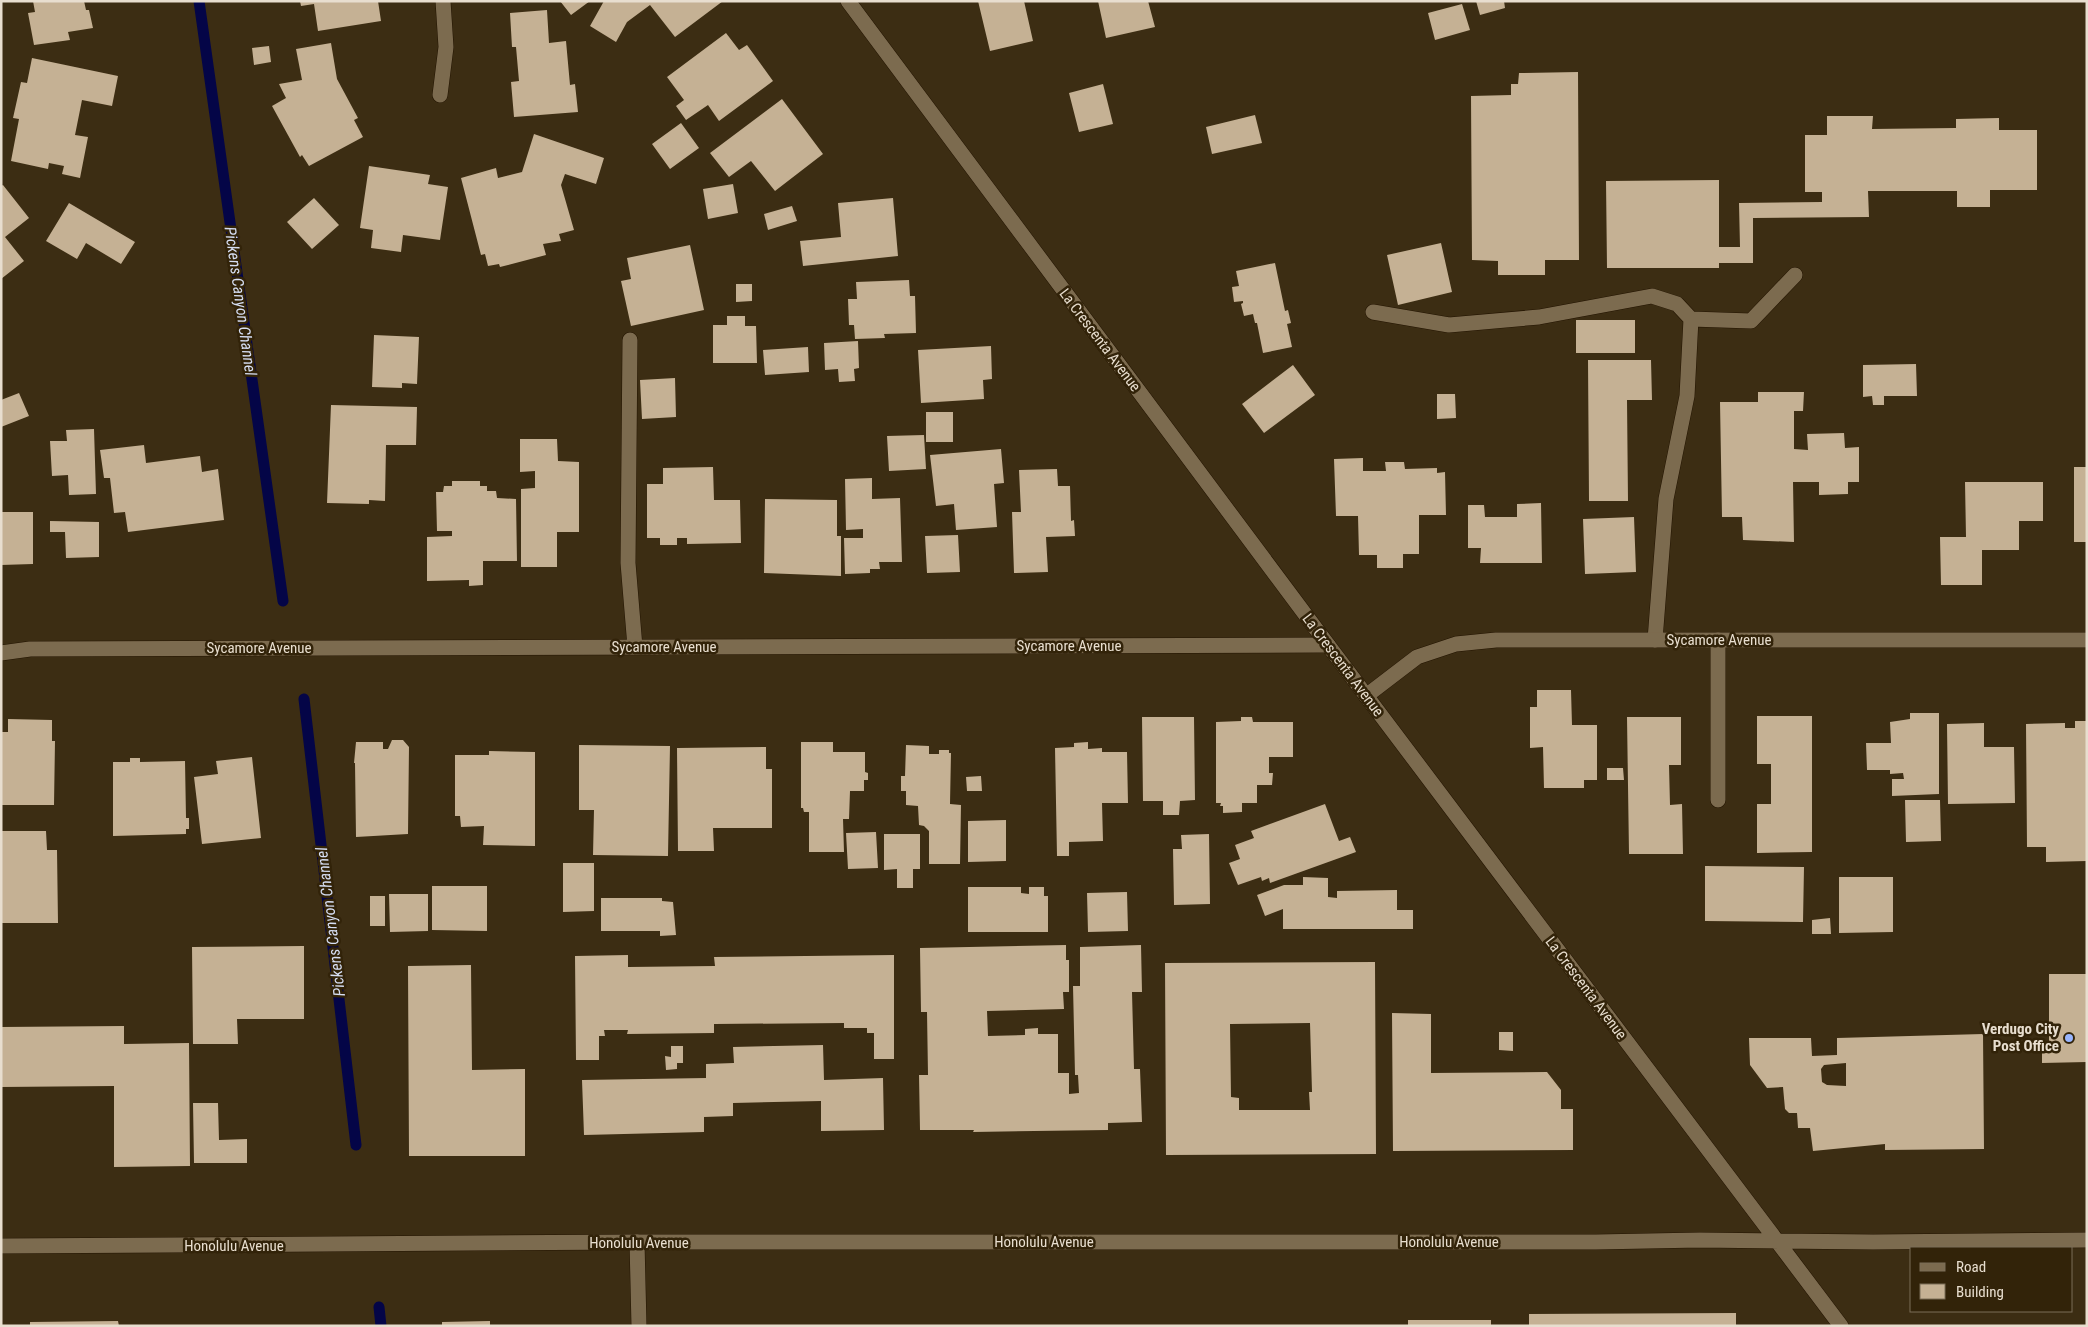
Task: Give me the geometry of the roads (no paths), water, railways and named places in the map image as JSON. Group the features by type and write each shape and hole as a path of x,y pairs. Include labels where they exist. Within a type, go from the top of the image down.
{"street":[{"path":"440,95 446,47 443,1"},
{"name":"La Crescenta Avenue","path":"848,1 1366,696 1841,1326"},
{"path":"1373,312 1449,325 1539,317 1652,296 1677,304 1691,319 1751,321 1795,275"},
{"path":"1655,640 1666,499 1687,396 1691,319"},
{"path":"630,340 628,563 635,647"},
{"name":"Sycamore Avenue","path":"1366,696 1417,657 1456,644 1496,640 2087,640"},
{"path":"1718,640 1718,800"},
{"name":"Sycamore Avenue","path":"1,653 40,648 1328,645"},
{"name":"Honolulu Avenue","path":"1,1246 638,1242 1557,1242 1700,1240 1778,1242 2087,1240"},
{"path":"638,1242 639,1326"}],"waterway":[{"name":"Pickens Canyon Channel","path":"199,1 283,601"},
{"name":"Pickens Canyon Channel","path":"304,699 356,1145"},
{"name":"Pickens Canyon Channel","path":"379,1307 381,1326"}],"place":[{"name":"Verdugo City Post Office","path":"2069,1038"}]}
